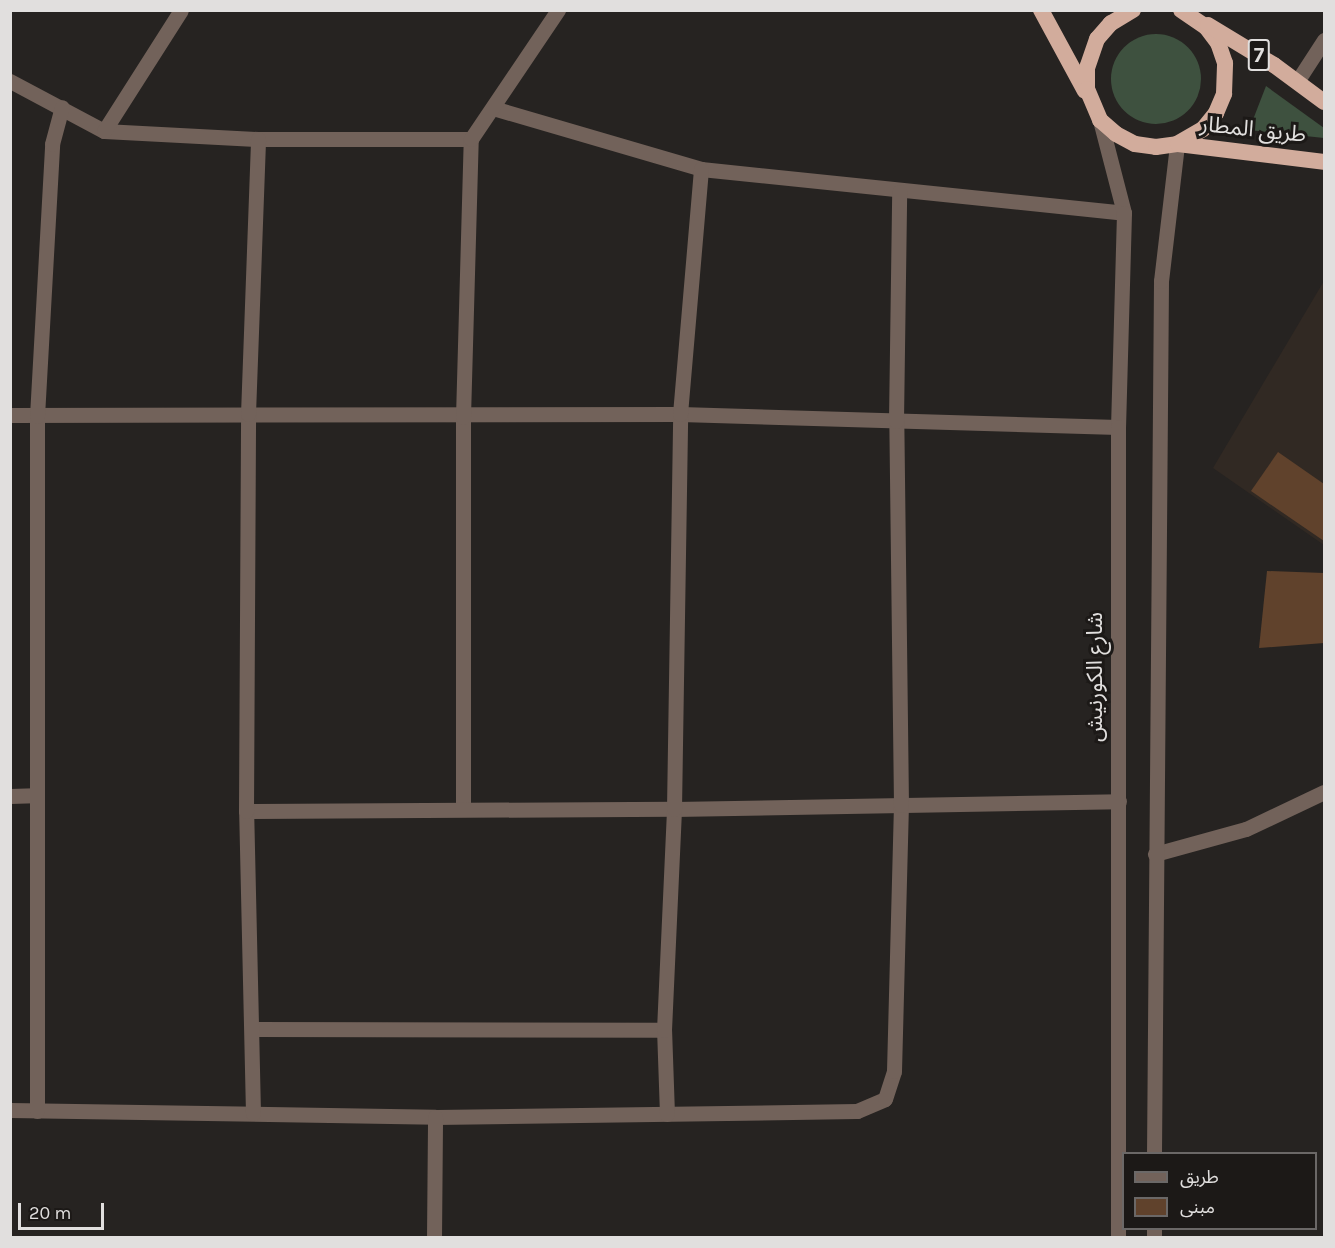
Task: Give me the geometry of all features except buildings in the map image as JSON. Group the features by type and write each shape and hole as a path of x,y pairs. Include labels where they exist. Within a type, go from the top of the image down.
{"highway":[{"path":"1041,10 1097,115"},
{"path":"1097,115 1086,79 1092,48 1111,23 1133,10"},
{"path":"1177,144 1195,135 1210,121 1221,104 1226,84 1225,63 1218,43 1185,12"},
{"name":"طريق المطار","path":"1185,12 1298,80 1324,102"},
{"name":"طريق المطار","path":"1097,115 1116,134 1135,144 1156,147 1177,144 1324,162"}],"street":[{"path":"104,131 181,10"},
{"path":"463,808 463,417 471,139 558,10"},
{"path":"1298,80 1324,40"},
{"path":"10,81 104,131 258,139 471,139"},
{"path":"37,1111 34,795 37,417 52,144 62,107"},
{"path":"493,108 701,169 899,192 1124,213"},
{"name":"شارع الكورنيش","path":"1097,115 1124,213 1118,427 1118,1238"},
{"path":"253,1113 246,810 248,414 258,139"},
{"path":"1154,1152 1161,281 1177,144"},
{"path":"667,1114 664,1030 675,809 680,414 701,169"},
{"path":"10,1110 435,1117 857,1111 885,1099 894,1071 901,805 896,421 899,192"},
{"path":"10,415 37,417 248,414 463,417 680,414 1118,427"},
{"path":"1155,854 1246,829 1324,792"},
{"path":"10,796 34,795"},
{"path":"246,810 675,809 1119,801"},
{"path":"252,1029 664,1030"},
{"path":"434,1238 435,1117"}],"shaded area":[{"path":"1324,281 1324,545 1213,468"}],"green space":[{"path":"1156,34 1173,37 1188,47 1198,62 1201,79 1198,96 1188,111 1173,121 1156,124 1139,121 1124,111 1114,96 1111,79 1114,62 1124,47 1139,37"},
{"path":"1266,86 1324,128 1324,138 1249,130"}]}
